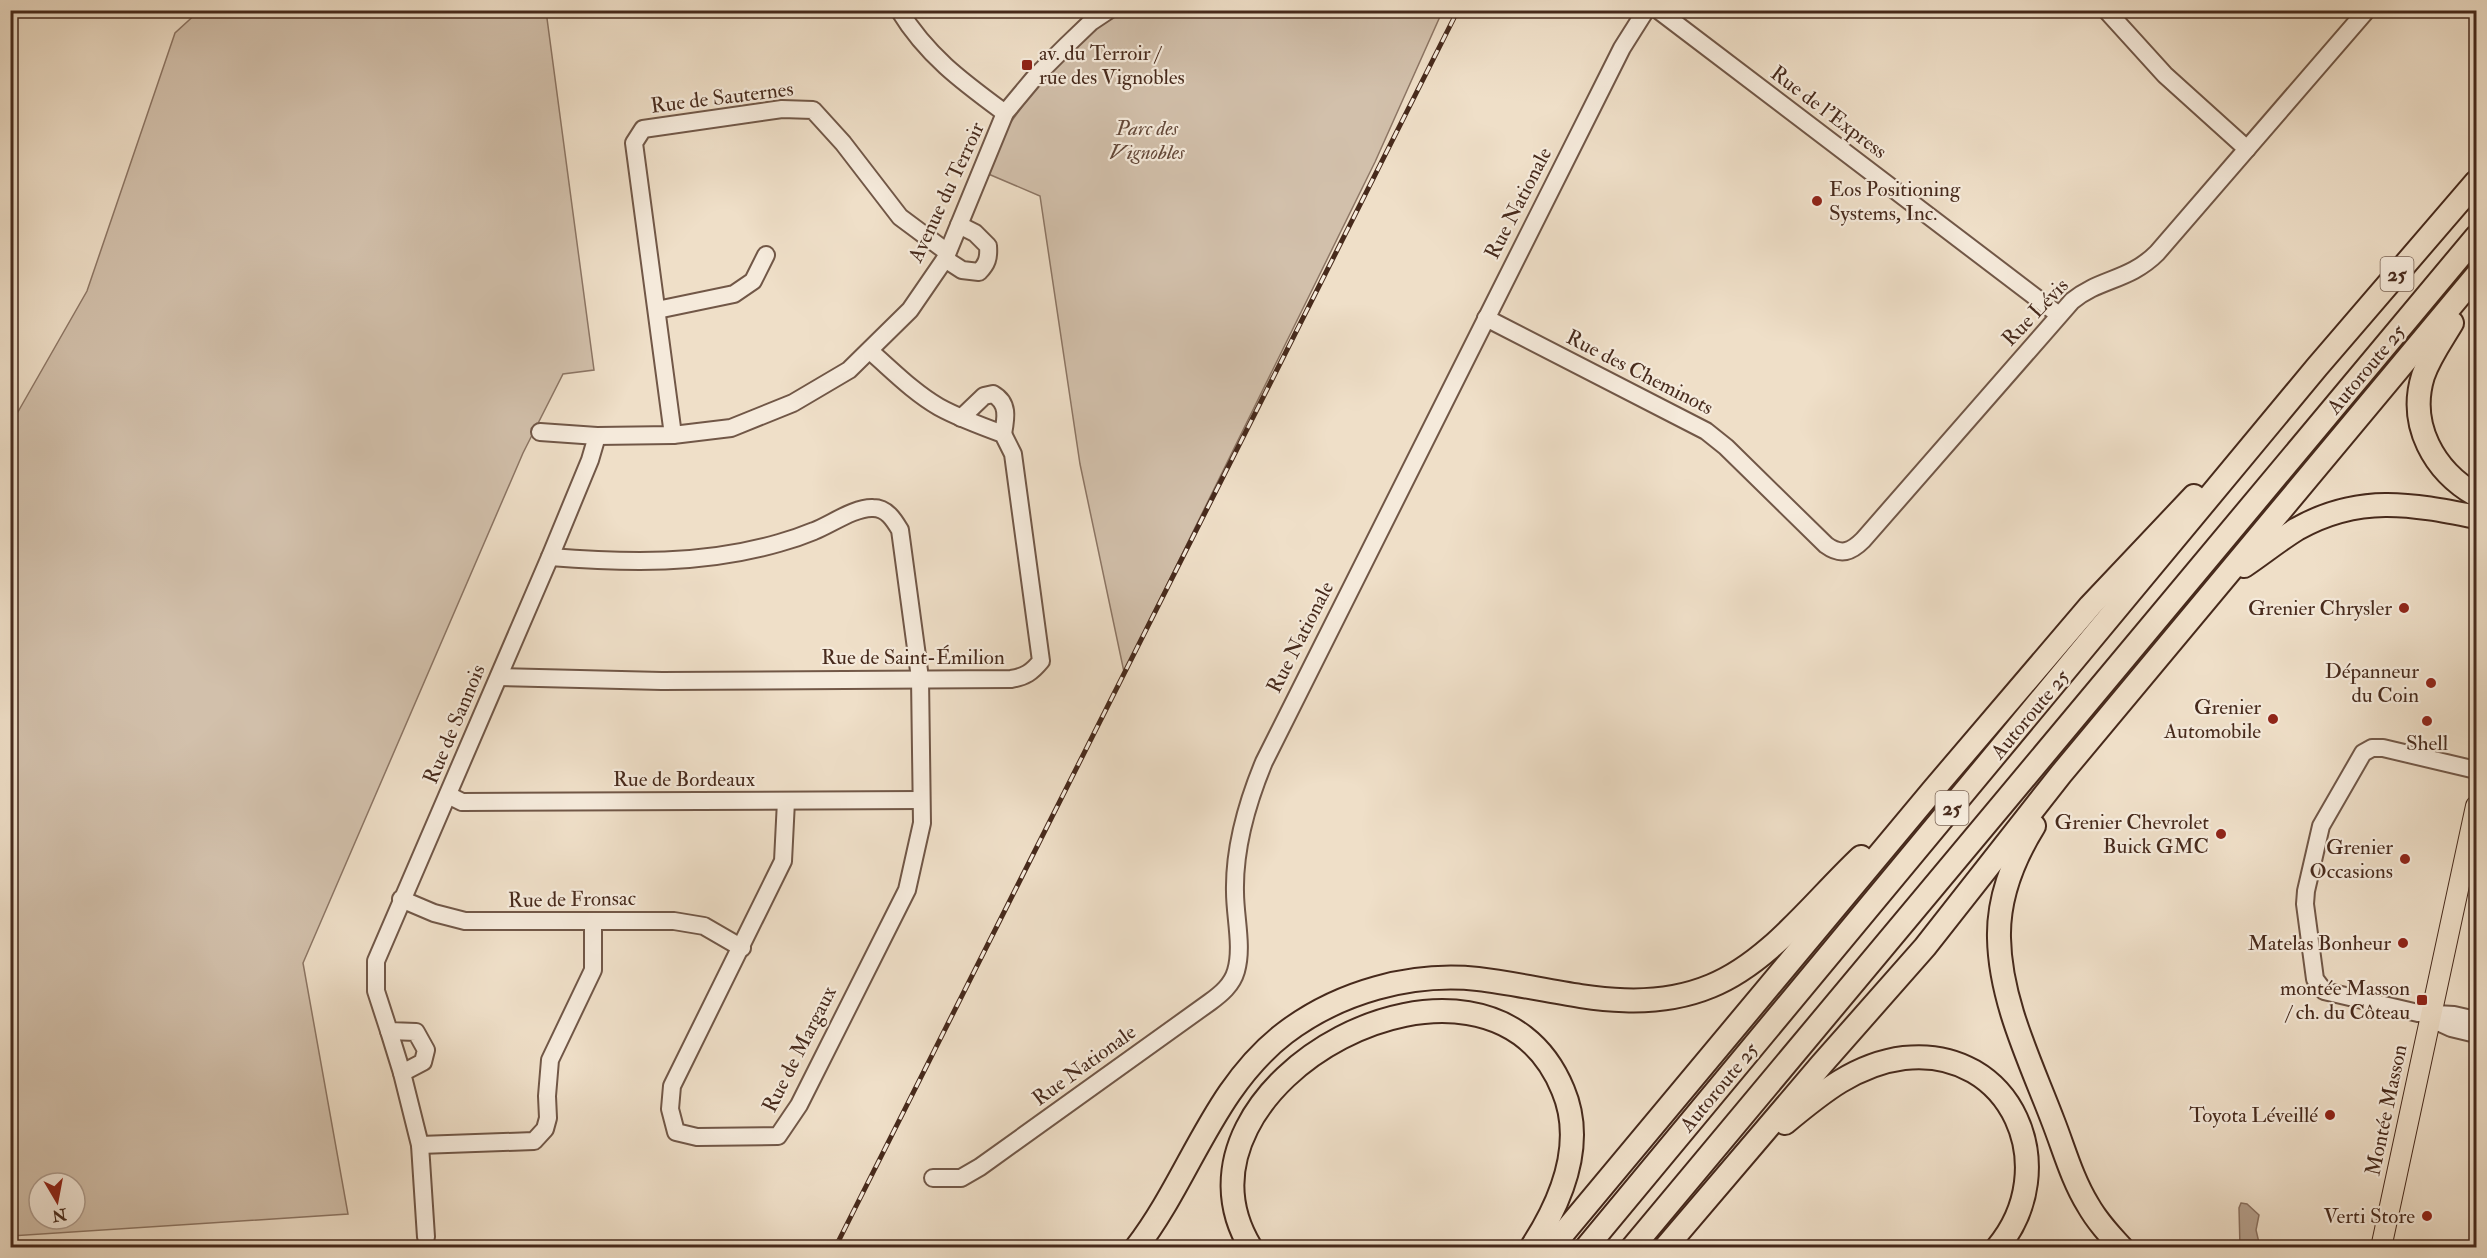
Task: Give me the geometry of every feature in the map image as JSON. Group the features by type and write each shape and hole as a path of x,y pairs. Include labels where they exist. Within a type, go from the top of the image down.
{"highway":[{"name":"Autoroute 25","path":"1586,1248 2318,367 2476,182"},
{"name":"Autoroute 25","path":"1632,1248 2476,237"},
{"path":"1665,1248 1925,947 2061,774 2476,276"},
{"path":"2476,282 2428,365 2419,401 2424,435 2434,458 2456,482 2476,495"},
{"path":"1551,1248 1933,790 2097,598 2318,367"},
{"path":"2219,585 2295,531 2338,512 2356,507 2387,504 2421,506 2472,520"},
{"path":"1821,1065 1905,961 2084,706"},
{"path":"2061,774 2008,878 2000,913 2000,955 2006,989 2017,1023 2075,1180 2096,1218 2122,1248"},
{"path":"1136,1248 1157,1216 1212,1118 1238,1080 1276,1040 1315,1013 1351,996 1379,987 1441,978 1479,979 1623,1002 1667,1000 1700,990 1729,978 1758,958 1828,888 1933,790"},
{"path":"1251,1248 1242,1230 1235,1205 1234,1167 1246,1128 1271,1092 1309,1058 1346,1035 1389,1019 1447,1011 1488,1017 1521,1035 1548,1062 1565,1093 1571,1128 1569,1166 1557,1203 1532,1248"},
{"path":"1736,1164 1824,1091 1860,1071 1905,1058 1927,1058 1951,1063 1972,1072 1998,1092 2011,1108 2024,1137 2029,1175 2025,1196 2017,1217 1997,1248"}],"main road":[{"name":"Montée Masson","path":"2381,1248 2427,1015 2476,806"}],"street":[{"path":"899,10 915,37 940,62 1005,113"},
{"name":"Avenue du Terroir","path":"540,432 597,436 673,435 731,428 793,403 849,370 910,310 946,255 1005,113 1035,77 1066,46 1091,22 1109,10"},
{"name":"Rue Nationale","path":"933,1178 961,1178 980,1167 1210,1002 1225,990 1232,980 1238,958 1235,902 1236,864 1244,820 1258,775 1622,48 1646,10"},
{"name":"Rue de l'Express","path":"1658,10 2059,315"},
{"path":"2106,10 2165,75 2247,149"},
{"name":"Rue Lévis","path":"1843,553 1853,550 1863,540 2059,315 2087,290 2134,272 2149,261 2367,10"},
{"name":"Rue de Sauternes","path":"673,435 634,143 643,129 782,109 813,110 843,143 900,217 946,255"},
{"path":"946,255 962,270 979,272 986,265 989,256 988,246 975,233 959,225"},
{"path":"657,310 734,294 753,281 766,255"},
{"name":"Rue des Cheminots","path":"1486,318 1706,431 1726,447 1826,545 1843,553"},
{"path":"870,351 911,387 937,406 961,418 1003,434 1005,405 993,394 984,396 961,418"},
{"name":"Rue de Saint-Émilion","path":"499,677 705,681 1022,678 1031,672 1041,660 1013,454 1003,434"},
{"name":"Rue de Sannois","path":"426,1237 420,1145 402,1073 376,991 376,961 401,898 448,795 550,557 590,460 597,436"},
{"name":"Rue de Margaux","path":"550,557 621,562 664,562 742,552 805,534 849,514 873,508 890,514 900,530 920,678 922,823 907,890 789,1122 778,1136 697,1137 676,1132 670,1109 672,1086 783,861 786,801"},
{"path":"2476,770 2383,748 2367,750 2356,762 2320,826 2305,904 2317,984 2328,993 2427,1015 2454,1015 2476,1020"},
{"name":"Rue de Bordeaux","path":"448,795 462,802 921,800"},
{"name":"Rue de Fronsac","path":"401,898 434,913 465,921 674,921 704,926 742,948"},
{"path":"420,1145 534,1141 545,1129 548,1118 550,1060 593,970 592,921"},
{"path":"2427,1015 2451,1028 2476,1034"},
{"path":"389,1031 416,1032 426,1050 423,1062 402,1073"}],"green space":[{"name":"Parc des Vignobles","path":"1439,10 1442,12 1375,162 1124,672 1080,464 1040,196 986,173 1003,121 1011,122 1066,46 1119,11"},
{"path":"199,11 546,11 594,370 563,374 523,453 303,963 348,1214 11,1236 11,419 15,417 87,291 175,33"}],"shaded area":[{"path":"2241,1203 2247,1204 2259,1215 2256,1230 2260,1247 2240,1247 2239,1208"}],"railway":[{"path":"835,1248 1458,10"}],"place":[{"name":"av. du Terroir / rue des Vignobles","path":"1027,65"},
{"name":"Eos Positioning Systems, Inc.","path":"1817,201"},
{"name":"Grenier Chrysler","path":"2404,608"},
{"name":"Dépanneur du Coin","path":"2431,683"},
{"name":"Grenier Automobile","path":"2273,719"},
{"name":"Shell","path":"2427,721"},
{"name":"Grenier Chevrolet Buick GMC","path":"2221,834"},
{"name":"Grenier Occasions","path":"2405,859"},
{"name":"Matelas Bonheur","path":"2403,943"},
{"name":"montée Masson / ch. du Côteau","path":"2422,1000"},
{"name":"Toyota Léveillé","path":"2330,1115"},
{"name":"Verti Store","path":"2427,1216"}]}
